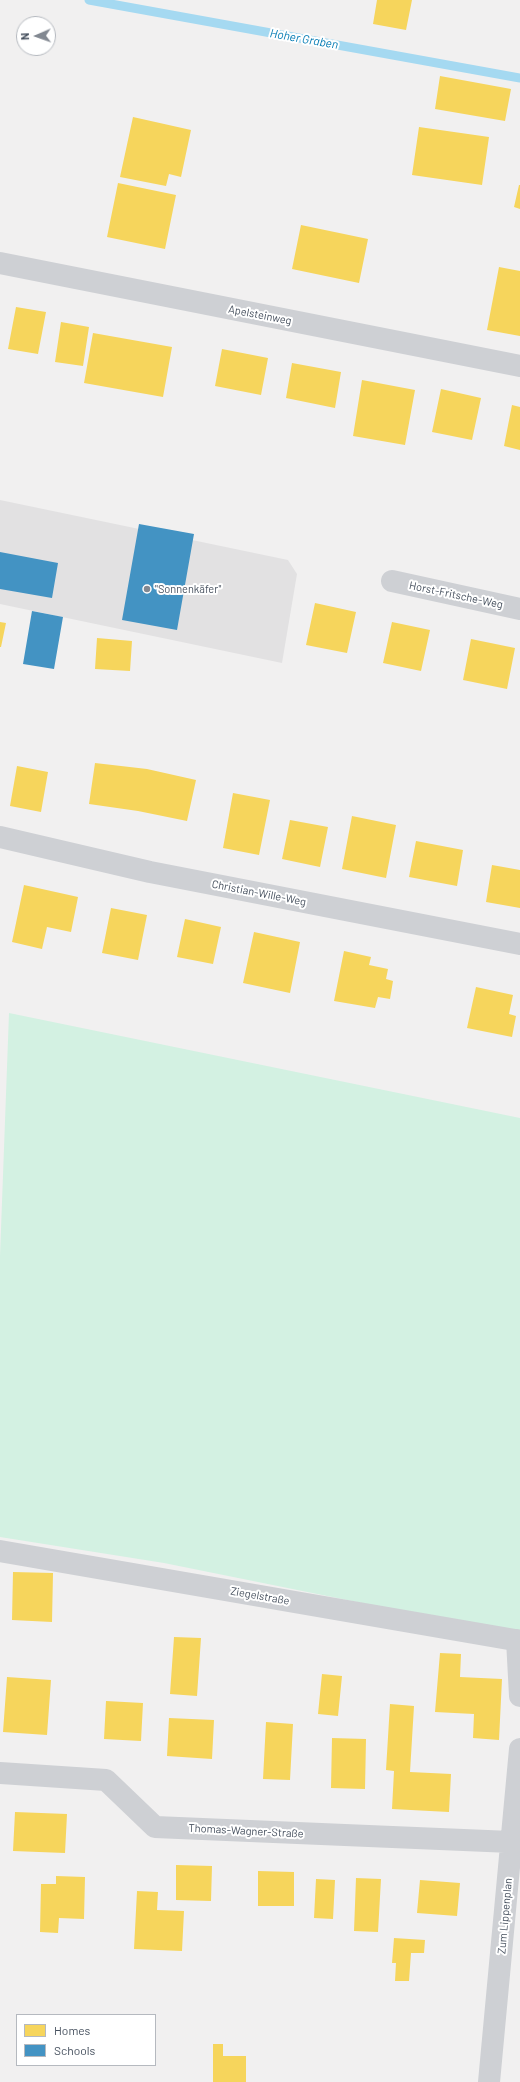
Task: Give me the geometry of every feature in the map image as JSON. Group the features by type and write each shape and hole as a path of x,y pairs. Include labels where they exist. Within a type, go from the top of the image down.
{"street":[{"name":"Apelsteinweg","path":"0,263 520,366"},
{"name":"Horst-Fritsche-Weg","path":"392,581 520,609"},
{"name":"Christian-Wille-Weg","path":"0,837 150,872 520,944"},
{"name":"Ziegelstraße","path":"0,1552 519,1641"},
{"path":"519,1641 520,1696"},
{"name":"Zum Lippenplan","path":"489,2082 520,1749"},
{"name":"Thomas-Wagner-Straße","path":"0,1773 106,1780 155,1826 511,1842"}],"shaded area":[{"name":"\"Sonnenkäfer\"","path":"0,500 288,560 297,574 282,663 0,604"}],"green space":[{"path":"9,1013 520,1118 520,1635 164,1563 0,1537 0,1256"}],"building: Homes":[{"path":"377,0 412,0 406,30 373,24"},
{"path":"440,76 511,89 505,121 435,109"},
{"path":"133,117 191,130 181,177 169,174 166,186 120,177"},
{"path":"419,127 489,137 482,185 412,175"},
{"path":"118,183 176,195 165,249 107,237"},
{"path":"520,185 520,209 514,207"},
{"path":"301,225 368,239 359,283 292,269"},
{"path":"499,267 520,271 520,336 487,330"},
{"path":"16,307 46,312 38,354 8,349"},
{"path":"61,322 89,327 83,366 55,362"},
{"path":"93,333 172,347 163,397 84,383"},
{"path":"222,349 268,358 261,395 215,386"},
{"path":"292,363 341,372 335,408 286,398"},
{"path":"362,380 415,390 405,445 353,436"},
{"path":"441,389 481,398 472,440 432,432"},
{"path":"512,405 520,407 520,450 504,446"},
{"path":"315,603 356,612 347,653 306,645"},
{"path":"0,622 6,623 1,647 0,647"},
{"path":"392,622 430,630 421,671 383,663"},
{"path":"97,638 132,641 130,671 95,669"},
{"path":"471,639 515,648 507,689 463,680"},
{"path":"95,763 147,769 196,780 187,821 138,811 89,804"},
{"path":"17,766 48,772 41,812 10,806"},
{"path":"233,793 270,800 259,855 223,848"},
{"path":"352,816 396,825 386,878 342,869"},
{"path":"290,820 328,827 320,867 282,859"},
{"path":"416,841 463,850 457,886 409,877"},
{"path":"492,865 520,870 520,908 486,902"},
{"path":"24,885 78,897 71,932 47,927 42,949 12,942"},
{"path":"111,908 147,915 138,960 102,953"},
{"path":"185,919 221,927 213,964 177,957"},
{"path":"254,932 300,942 290,993 243,983"},
{"path":"344,951 371,957 369,965 388,969 386,979 393,981 390,999 378,997 375,1008 334,1001"},
{"path":"476,987 513,995 509,1014 516,1016 512,1037 467,1028"},
{"path":"13,1572 53,1573 52,1622 12,1620"},
{"path":"174,1637 201,1638 197,1696 170,1694"},
{"path":"440,1653 461,1654 460,1677 502,1679 499,1740 473,1738 474,1714 435,1712"},
{"path":"322,1674 342,1676 338,1716 318,1714"},
{"path":"7,1677 51,1680 47,1735 3,1732"},
{"path":"106,1701 143,1703 141,1741 104,1739"},
{"path":"390,1704 414,1706 410,1772 451,1774 449,1812 392,1809 394,1771 386,1770"},
{"path":"169,1718 214,1720 212,1759 167,1756"},
{"path":"266,1722 293,1724 290,1780 263,1779"},
{"path":"332,1738 366,1739 365,1789 331,1788"},
{"path":"15,1812 67,1814 65,1853 13,1851"},
{"path":"176,1865 212,1866 211,1901 176,1900"},
{"path":"258,1871 294,1872 294,1906 258,1906"},
{"path":"56,1876 85,1877 84,1919 59,1918 58,1933 40,1932 41,1884 56,1884"},
{"path":"356,1878 381,1879 378,1932 354,1931"},
{"path":"316,1879 335,1880 333,1919 314,1918"},
{"path":"420,1880 460,1883 457,1916 417,1913"},
{"path":"137,1891 158,1892 157,1910 184,1911 182,1951 134,1949"},
{"path":"394,1938 425,1940 424,1953 411,1953 409,1981 395,1981 396,1963 392,1963"},
{"path":"213,2044 223,2044 223,2056 246,2056 246,2082 213,2082"}],"building: Schools":[{"path":"139,524 194,534 177,630 122,620"},
{"path":"0,552 58,563 52,598 0,589"},
{"path":"32,611 63,617 54,669 23,664"}],"waterway":[{"name":"Hoher Graben","path":"89,0 520,78"}],"place":[{"name":"\"Sonnenkäfer\"","path":"147,589"}]}
